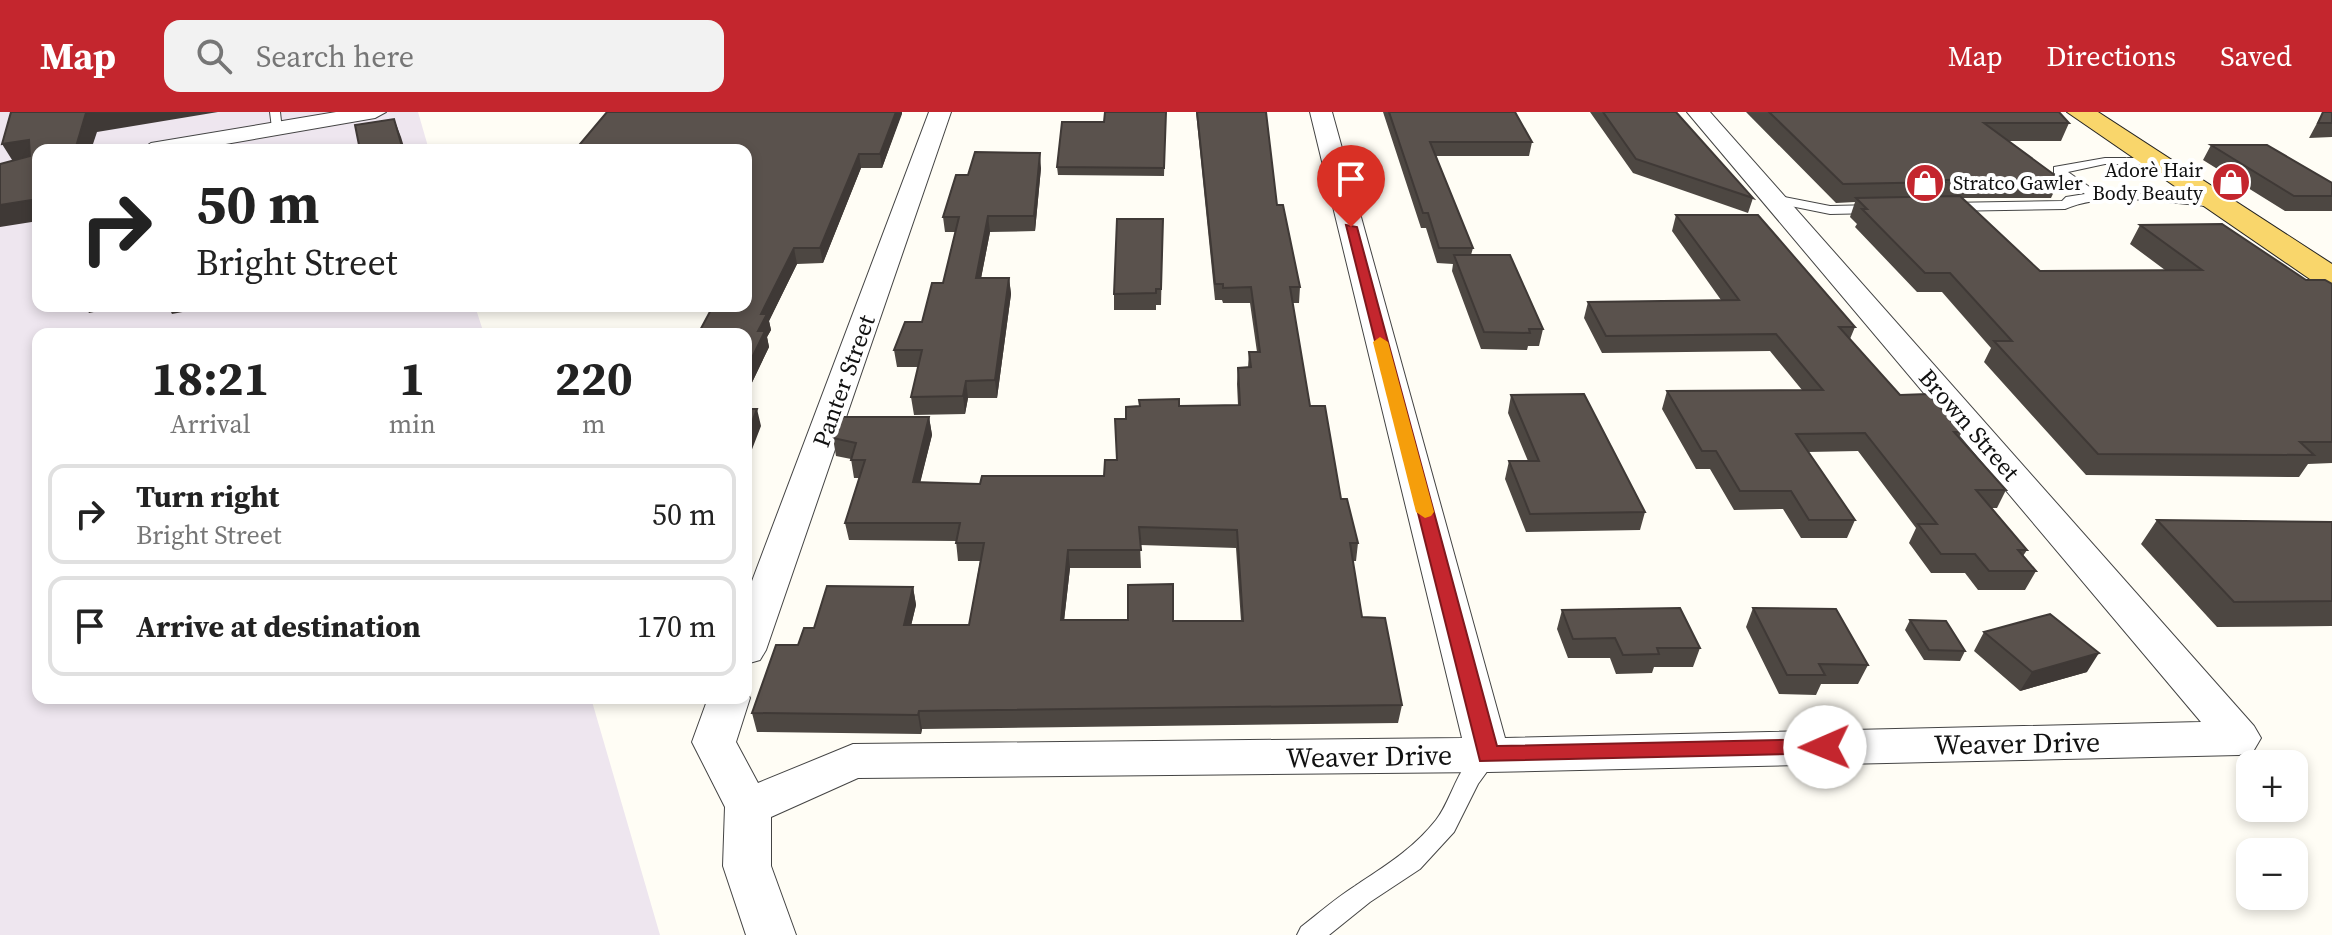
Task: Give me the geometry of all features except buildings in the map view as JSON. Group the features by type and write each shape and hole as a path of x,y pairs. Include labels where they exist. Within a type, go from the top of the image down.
{"main road":[{"path":"2080,112 2332,279"},
{"path":"2108,112 2150,158"}],"street":[{"path":"176,144 276,120 375,112"},
{"name":"Panter Street","path":"752,633 940,112"},
{"path":"1321,112 1488,755"},
{"name":"Brown Street","path":"1698,112 2239,738"},
{"path":"727,704 714,742 748,807 747,866 771,935"},
{"name":"Weaver Drive","path":"748,807 853,761 1488,755 2239,738"}],"lane":[{"path":"2150,158 2105,161 2058,170 2087,191 2105,195 2216,203"},
{"path":"1924,208 2065,205 2070,200 2105,195"},
{"path":"1774,199 1830,210 1893,208"},
{"path":"1310,935 1361,895 1412,862 1446,825 1469,779 1488,755"}],"shaded area":[{"path":"0,112 418,112 427,144 32,144 32,312 477,312 482,328 32,328 32,704 593,704 660,935 0,935"}],"slow traffic":[{"path":"1380,342 1425,512"}],"place":[{"name":"Adorè Hair Body Beauty","path":"2231,182"},
{"name":"Stratco Gawler","path":"1925,183"}],"route":[{"path":"1351,227 1488,755 1825,747"}]}
